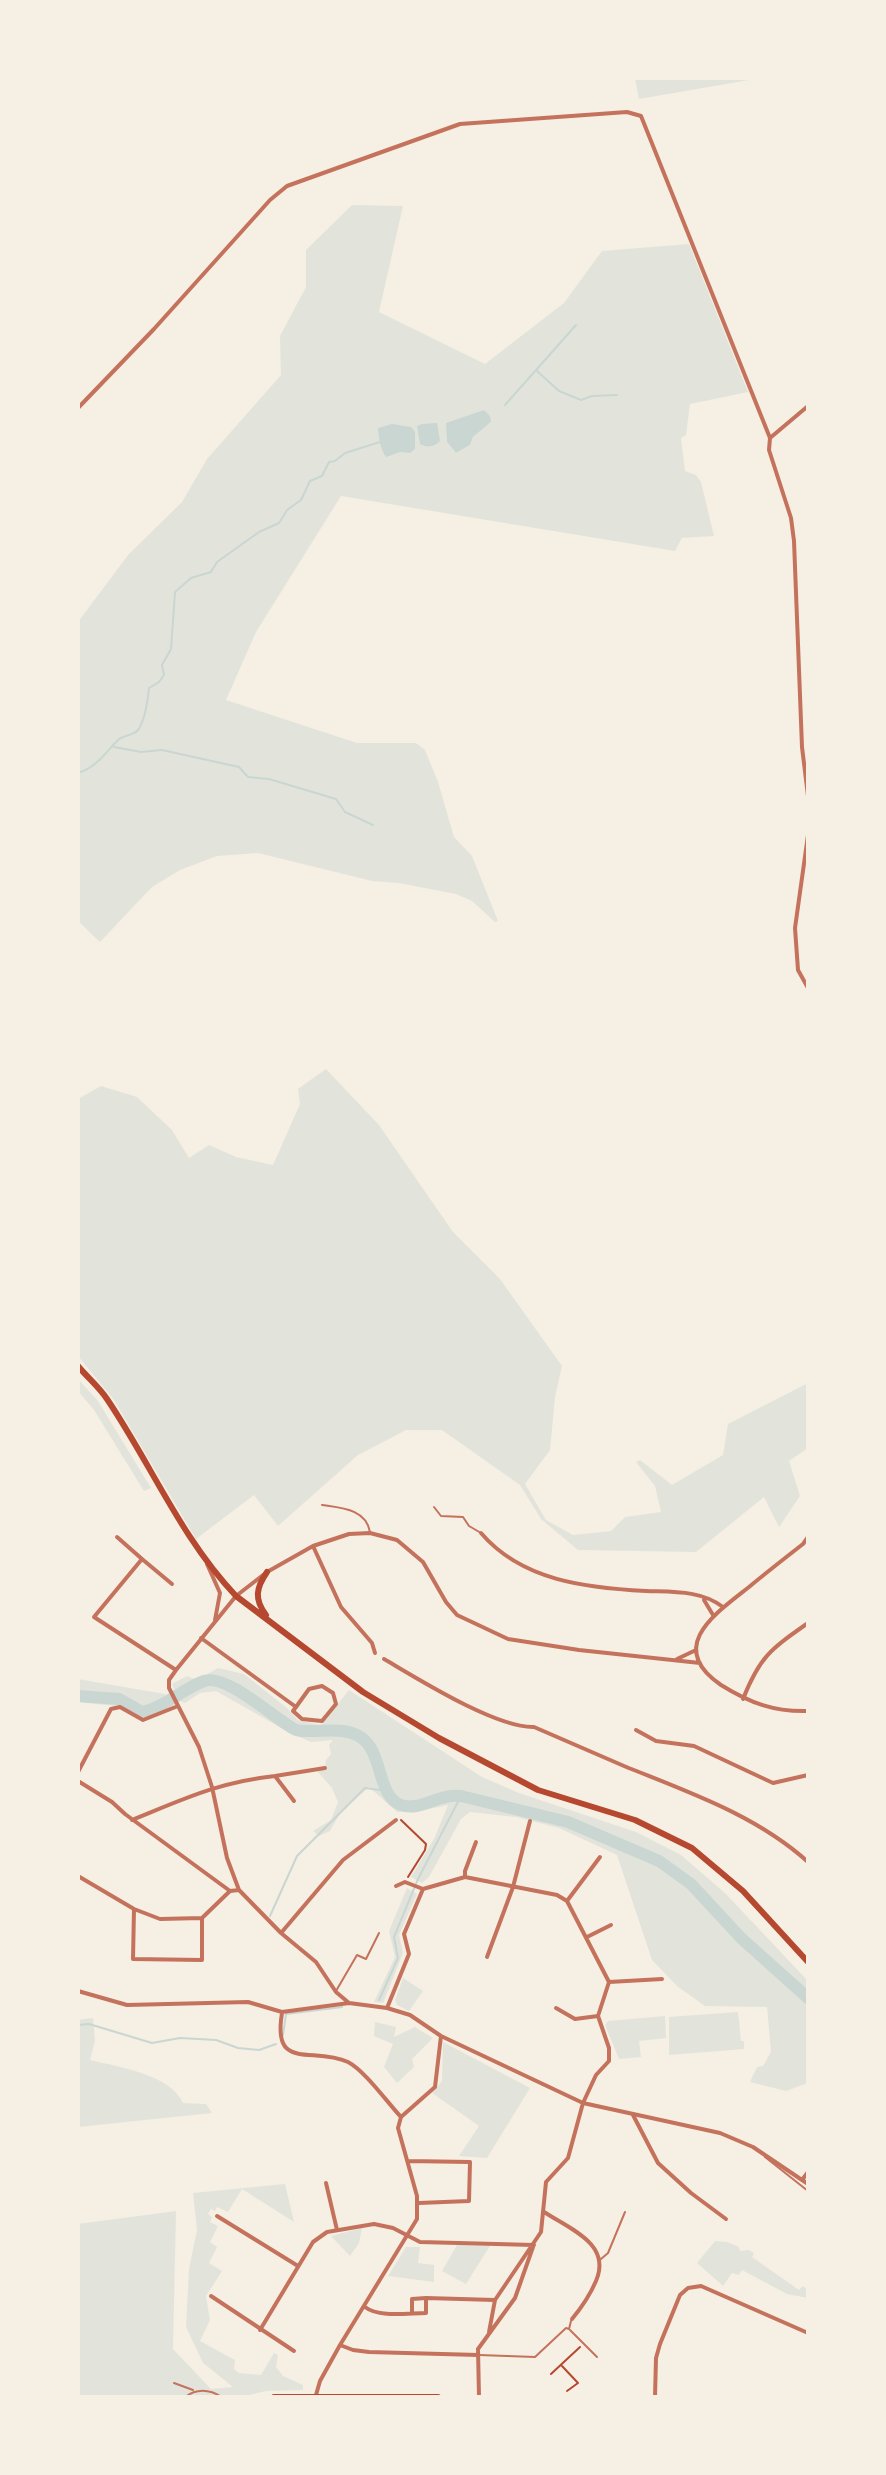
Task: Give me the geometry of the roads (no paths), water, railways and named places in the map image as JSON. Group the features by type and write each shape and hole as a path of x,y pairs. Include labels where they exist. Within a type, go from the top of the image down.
{"main road":[{"path":"78,1366 106,1397 202,1555 236,1596 363,1692 513,1779 538,1790 635,1820 692,1848 743,1891 808,1962"},
{"path":"267,1572 258,1585 257,1596 273,1625"},
{"path":"274,2397 438,2397"}],"street":[{"path":"78,408 270,200 287,186 460,124 627,112 641,116 770,438 769,450 791,518 802,747 808,796"},
{"path":"770,438 808,406"},
{"path":"808,835 795,928 798,970 808,988"},
{"path":"349,2003 336,1992 316,1962 281,1933 239,1890 199,1747 171,1694 169,1680 236,1596 267,1572 313,1546 349,1534 370,1533 397,1540 423,1562 457,1615 508,1639 700,1663"},
{"path":"481,1533 506,1556 555,1580 630,1590 690,1592 723,1607"},
{"path":"117,1537 172,1584"},
{"path":"808,1537 707,1621 696,1650 700,1663 712,1679 743,1699 765,1708 808,1711"},
{"path":"313,1546 341,1607 372,1643 375,1653"},
{"path":"202,1555 220,1593 214,1622"},
{"path":"142,1559 94,1617 176,1670"},
{"path":"703,1598 713,1615"},
{"path":"743,1699 752,1677 770,1650 808,1623"},
{"path":"201,1638 296,1707"},
{"path":"675,1660 696,1650"},
{"path":"384,1659 496,1717 523,1727 534,1727 720,1806 757,1826 808,1862"},
{"path":"322,1686 333,1693 336,1704 322,1721 302,1719 293,1711 296,1707 309,1689 322,1686"},
{"path":"78,1772 111,1709 120,1707 143,1720 177,1704"},
{"path":"636,1730 656,1741 694,1746 773,1783 808,1775"},
{"path":"132,1820 212,1787 239,1780 325,1768"},
{"path":"275,1776 294,1801"},
{"path":"78,1781 112,1802 230,1891"},
{"path":"281,1933 343,1860 396,1820"},
{"path":"487,1957 513,1887 530,1821"},
{"path":"465,1877 476,1842"},
{"path":"567,1901 600,1857"},
{"path":"78,1876 134,1909 160,1919 202,1918 230,1891 239,1890"},
{"path":"396,1886 408,1882 421,1888 465,1877 557,1895 567,1901 609,1982 598,2016 609,2048 609,2061 596,2075 583,2103 568,2158 546,2182 541,2232 495,2300 489,2332"},
{"path":"387,2008 409,1954 404,1934 421,1888"},
{"path":"134,1909 133,1959 202,1960 202,1918"},
{"path":"587,1937 611,1925"},
{"path":"609,1982 662,1979"},
{"path":"78,1991 127,2005 248,2002 282,2012 349,2003 387,2008 410,2015 441,2036 583,2103 720,2133 762,2153 808,2184"},
{"path":"556,2008 575,2019 598,2016"},
{"path":"282,2012 279,2034 282,2044 289,2051 347,2062 401,2117"},
{"path":"316,2395 320,2381 340,2345 417,2219 419,2203 399,2139 401,2117 435,2087 441,2036"},
{"path":"633,2115 658,2163 726,2219"},
{"path":"408,2161 470,2162 469,2201 419,2203"},
{"path":"802,2180 808,2172"},
{"path":"326,2183 337,2230"},
{"path":"544,2212 586,2238 601,2259 595,2284 572,2319"},
{"path":"217,2216 298,2266"},
{"path":"260,2330 317,2238 337,2230 365,2224 384,2225 420,2242 534,2245"},
{"path":"479,2397 478,2349 515,2298 534,2245"},
{"path":"655,2397 656,2358 660,2344 680,2295 688,2288 701,2286 808,2333"},
{"path":"211,2296 294,2351"},
{"path":"364,2306 372,2312 426,2313 426,2298"},
{"path":"412,2313 412,2299 495,2300"},
{"path":"340,2345 369,2352 478,2355"}],"lane":[{"path":"322,1505 349,1509 362,1517 370,1533"},
{"path":"434,1507 441,1516 463,1517 469,1526 481,1533"},
{"path":"336,1992 357,1955 366,1959 379,1933"},
{"path":"762,2153 808,2191"},
{"path":"601,2259 608,2253 625,2212"},
{"path":"569,2329 572,2319"},
{"path":"478,2355 535,2357 566,2328 569,2329"},
{"path":"569,2329 597,2357"},
{"path":"174,2383 194,2390 212,2391 222,2397"},
{"path":"185,2397 194,2390"}],"waterway":[{"path":"505,405 576,325"},
{"path":"537,371 559,391 581,400 592,396 617,395"},
{"path":"78,773 96,763 118,740 140,727 149,688 164,675 162,665 171,649 175,592 191,578 211,572 217,562 259,532 279,523 287,510 301,500 310,481 322,476 329,462 345,453 380,442"},
{"path":"114,747 141,752 162,750 239,767 248,777 269,779 336,799 345,812 373,825"},
{"path":"78,1696 119,1699 142,1712 159,1706 196,1684 214,1680 237,1690 296,1730 342,1731 357,1735 372,1750 387,1792 401,1805 415,1806 445,1797 461,1796 568,1822 659,1861 691,1884 741,1938 808,1998"},
{"path":"270,1916 297,1856 365,1788 387,1791"},
{"path":"379,2000 398,1958 394,1937 418,1879 461,1796"},
{"path":"283,2035 286,2014 342,2007"},
{"path":"78,2025 89,2024 152,2043 180,2038 216,2040 238,2048 259,2050 276,2044"}]}
